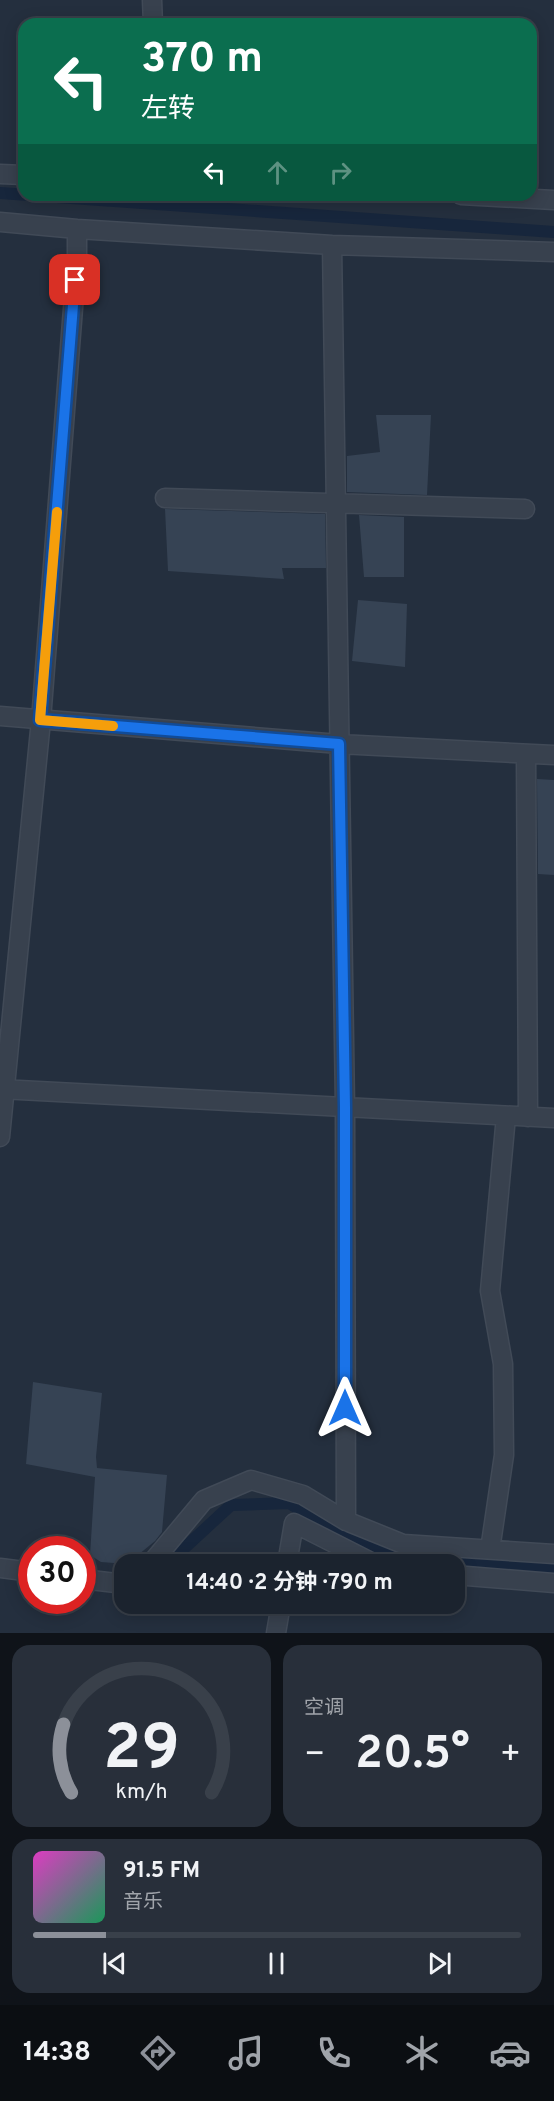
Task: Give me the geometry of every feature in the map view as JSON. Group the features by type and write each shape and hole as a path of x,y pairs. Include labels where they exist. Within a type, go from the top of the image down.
{"street":[{"path":"152,0 153,18"},
{"path":"0,174 18,175"},
{"path":"537,199 554,200"},
{"path":"0,222 332,245 554,252"},
{"path":"0,1137 2,1089 40,720 77,257 77,229"},
{"path":"332,245 345,1107 346,1521"},
{"path":"165,498 525,509"},
{"path":"0,716 339,744 554,755"},
{"path":"526,754 528,1117"},
{"path":"2,1089 554,1118"},
{"path":"490,1550 504,1455 503,1364 490,1291 506,1116"},
{"path":"159,1554 204,1500 251,1480 303,1495 346,1521 403,1544 554,1554"},
{"path":"289,1554 294,1523 355,1554"},
{"path":"0,1568 18,1570"},
{"path":"465,1576 554,1583"},
{"path":"96,1581 114,1583"},
{"path":"276,1633 279,1614"}],"building":[{"path":"376,415 431,415 427,495 347,492 347,456 380,452"},
{"path":"165,509 325,514 326,568 282,568 284,579 168,571"},
{"path":"359,515 404,517 404,577 364,577"},
{"path":"358,600 407,604 405,667 352,661"},
{"path":"537,779 554,780 554,875 538,874"},
{"path":"33,1382 102,1393 97,1468 167,1475 162,1532 139,1554 114,1554 114,1563 101,1562 96,1559 96,1536 91,1536 95,1477 26,1464"}],"waterway":[{"path":"0,193 18,194"},
{"path":"114,201 554,232"},
{"path":"178,1554 231,1505 289,1503 346,1538 386,1554"},
{"path":"465,1562 554,1569"}],"slow traffic":[{"path":"57,512 40,720 113,726"}],"route":[{"path":"75,280 40,720 339,744 345,1107 345,1408"}]}
